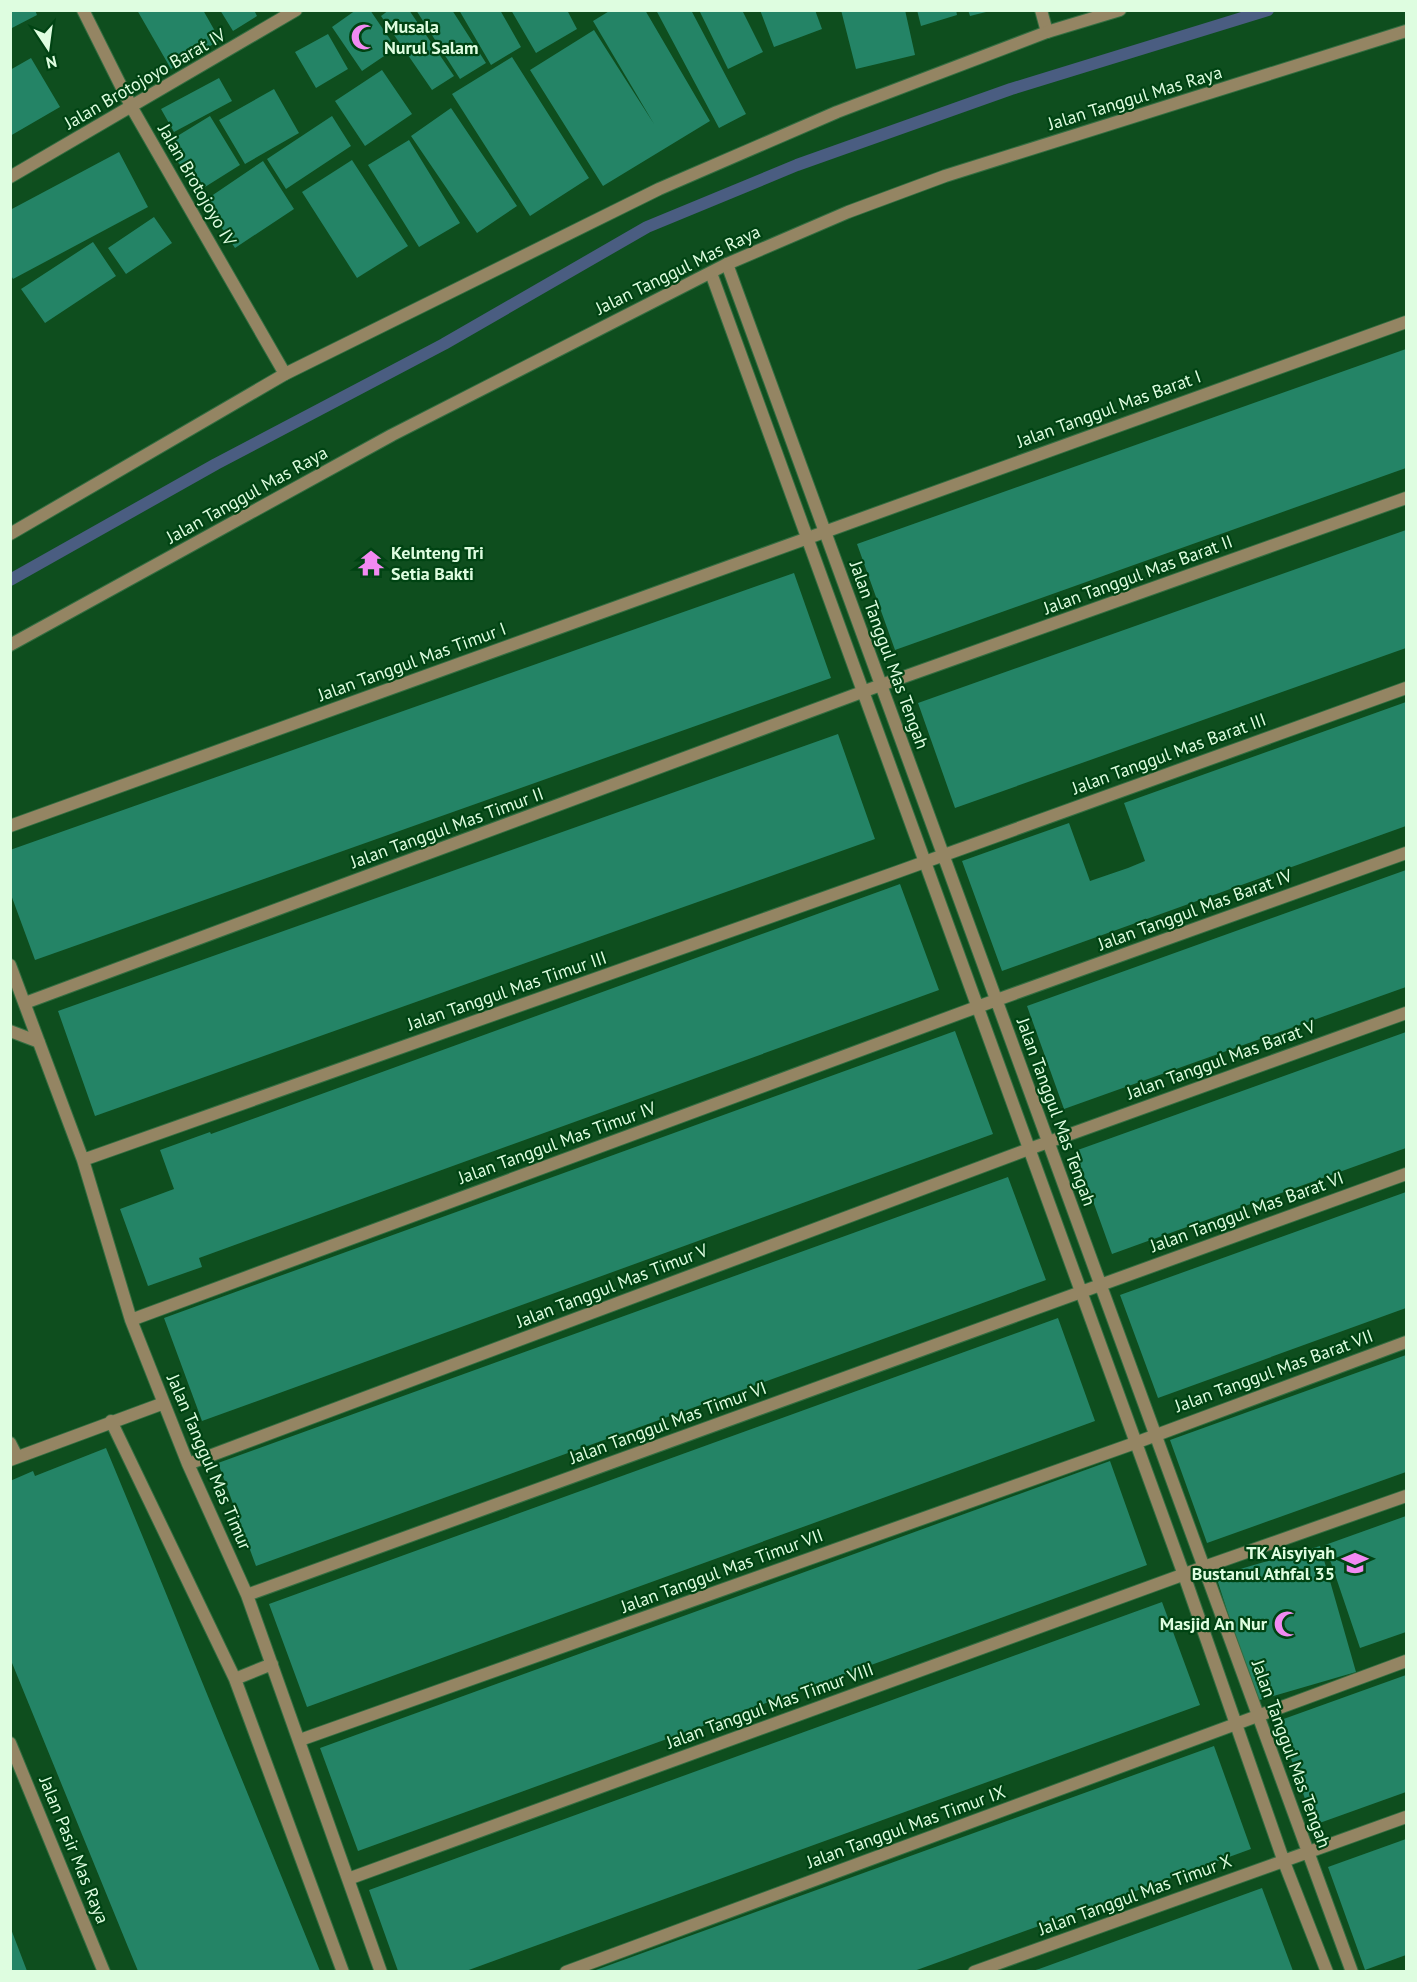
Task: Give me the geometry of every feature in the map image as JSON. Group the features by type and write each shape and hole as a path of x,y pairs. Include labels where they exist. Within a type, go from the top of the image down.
{"street":[{"name":"Jalan Brotojoyo IV","path":"83,10 132,108 285,374"},
{"name":"Jalan Brotojoyo Barat IV","path":"10,177 132,108 296,10"},
{"path":"1041,10 1047,32"},
{"path":"10,534 285,374 670,184 837,112 1047,32 1120,10"},
{"name":"Jalan Tanggul Mas Raya","path":"10,645 393,435 727,264 848,212 945,176 1407,32"},
{"name":"Jalan Tanggul Mas Tengah","path":"727,264 1352,1971"},
{"name":"Jalan Tanggul Mas Tengah","path":"711,273 1184,1575 1284,1862 1326,1971"},
{"name":"Jalan Tanggul Mas Barat I","path":"825,530 1407,322"},
{"name":"Jalan Tanggul Mas Barat II","path":"882,686 1407,498"},
{"name":"Jalan Tanggul Mas Timur I","path":"10,826 825,530"},
{"name":"Jalan Tanggul Mas Timur II","path":"25,1003 882,686"},
{"name":"Jalan Tanggul Mas Barat III","path":"943,855 1407,688"},
{"name":"Jalan Tanggul Mas Barat IV","path":"996,1000 1407,853"},
{"name":"Jalan Tanggul Mas Timur III","path":"83,1160 943,855"},
{"name":"Jalan Tanggul Mas Timur","path":"10,965 83,1160 130,1320 188,1464 247,1595 381,1971"},
{"name":"Jalan Tanggul Mas Timur IV","path":"130,1320 996,1000"},
{"name":"Jalan Tanggul Mas Barat V","path":"1048,1142 1407,1013"},
{"path":"10,1031 39,1042"},
{"name":"Jalan Tanggul Mas Timur V","path":"188,1464 1048,1142"},
{"name":"Jalan Tanggul Mas Barat VI","path":"1100,1284 1407,1174"},
{"name":"Jalan Tanggul Mas Timur VI","path":"247,1595 1100,1284"},
{"name":"Jalan Tanggul Mas Barat VII","path":"1155,1434 1407,1342"},
{"path":"10,1443 14,1459 164,1403"},
{"path":"111,1422 235,1679 343,1971"},
{"name":"Jalan Tanggul Mas Timur VII","path":"300,1740 1155,1434"},
{"name":"Jalan Tanggul Mas Timur VIII","path":"348,1879 1204,1567 1407,1496"},
{"name":"Jalan Tanggul Mas Timur IX","path":"566,1971 1407,1661"},
{"path":"235,1679 273,1664"},
{"name":"Jalan Pasir Mas Raya","path":"10,1743 104,1971"},
{"name":"Jalan Tanggul Mas Timur X","path":"974,1971 1407,1817"}],"building":[{"path":"10,10 35,10 37,15 10,29"},
{"path":"137,10 203,10 220,40 171,69"},
{"path":"220,10 254,10 257,16 233,31"},
{"name":"Musala Nurul Salam","path":"356,10 370,10 396,48 362,71 332,27"},
{"path":"389,10 409,10 454,76 432,90 381,16"},
{"path":"416,10 452,10 486,63 460,79"},
{"path":"459,10 500,10 521,47 491,65"},
{"path":"511,10 567,10 577,29 536,53"},
{"path":"611,10 645,10 710,121 603,186 530,70 594,30 654,124 593,21"},
{"path":"656,10 691,10 746,114 719,128"},
{"path":"699,10 742,10 763,52 728,69"},
{"path":"760,10 815,10 822,29 774,47"},
{"path":"841,10 905,10 915,55 856,69"},
{"path":"917,10 956,10 957,15 921,26"},
{"path":"968,10 990,10 990,11 970,16"},
{"path":"328,34 348,69 316,88 295,52"},
{"path":"512,57 589,178 530,216 452,94"},
{"path":"31,58 60,107 10,136 10,70"},
{"path":"382,70 412,114 365,146 335,101"},
{"path":"219,78 232,101 174,132 161,109"},
{"path":"274,89 299,133 245,164 219,120"},
{"path":"451,108 517,206 477,233 411,136"},
{"path":"210,116 240,165 197,192 166,143"},
{"path":"332,116 351,146 286,189 267,159"},
{"path":"409,140 460,223 419,247 368,165"},
{"path":"119,152 148,207 13,279 10,273 10,210"},
{"path":"352,160 408,246 357,278 302,192"},
{"path":"263,161 294,209 235,248 204,201"},
{"path":"154,217 172,243 126,274 108,248"},
{"path":"93,242 116,276 45,323 21,289"},
{"path":"1406,349 1406,468 895,650 857,544"},
{"path":"1406,530 1406,648 955,808 918,703"},
{"path":"794,573 831,678 35,960 10,892 10,850"},
{"path":"1406,702 1406,826 1002,971 962,861 1069,823 1090,881 1128,868 1145,861 1124,803"},
{"path":"838,734 875,839 95,1116 58,1011"},
{"path":"1406,870 1406,987 1064,1109 1027,1006"},
{"path":"900,884 939,990 199,1258 202,1267 148,1286 120,1209 174,1189 160,1150 210,1132 211,1134"},
{"path":"955,1031 993,1134 202,1421 164,1318"},
{"path":"1406,1032 1406,1148 1112,1254 1075,1151"},
{"path":"1008,1177 1046,1280 256,1566 218,1463"},
{"path":"1406,1192 1406,1308 1158,1398 1120,1295"},
{"path":"1058,1318 1095,1421 307,1707 269,1604"},
{"path":"1406,1355 1406,1472 1207,1543 1170,1440"},
{"path":"106,1448 320,1971 138,1971 128,1947 10,1658 10,1481 33,1471 35,1476"},
{"path":"1110,1461 1147,1565 358,1851 320,1748"},
{"path":"1406,1516 1406,1632 1360,1648 1325,1545"},
{"name":"Masjid An Nur","path":"1320,1546 1356,1672 1256,1701 1216,1576"},
{"path":"1162,1602 1200,1705 466,1971 398,1971 369,1890"},
{"path":"1406,1675 1406,1792 1314,1825 1278,1721"},
{"path":"1214,1746 1251,1849 1111,1900 914,1971 593,1971"},
{"path":"1406,1839 1406,1955 1365,1970 1328,1867"},
{"path":"1262,1888 1293,1971 1032,1971 1039,1969"},
{"path":"11,1929 27,1971 10,1971"}],"waterway":[{"path":"10,580 216,464 444,344 647,227 797,165 1011,89 1268,10"}],"place":[{"name":"Musala Nurul Salam","path":"364,37"},
{"name":"Kelnteng Tri Setia Bakti","path":"371,563"},
{"name":"TK Aisyiyah Bustanul Athfal 35","path":"1355,1563"},
{"name":"Masjid An Nur","path":"1287,1624"}]}
